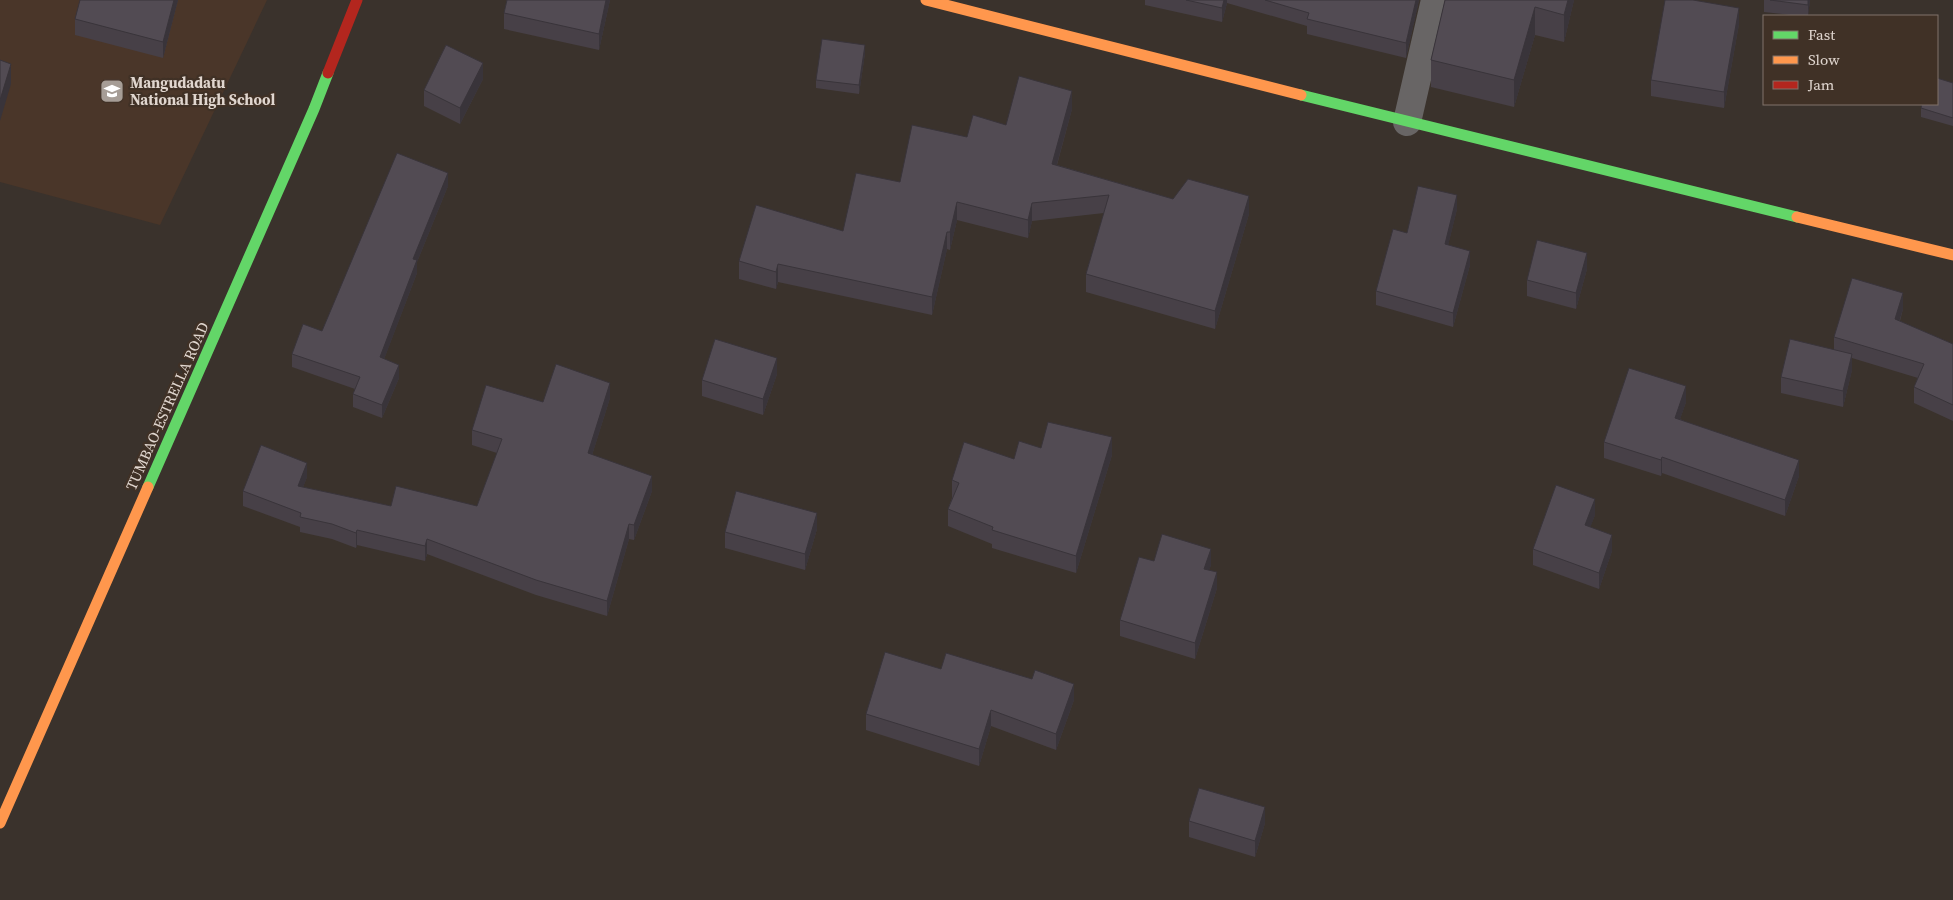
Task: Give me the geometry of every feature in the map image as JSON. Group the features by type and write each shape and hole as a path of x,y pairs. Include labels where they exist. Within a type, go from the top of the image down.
{"street":[{"name":"TUMBAO-ESTRELLA ROAD","path":"0,823 314,109 357,0"},
{"path":"926,0 1407,122 1953,255"},
{"path":"1407,122 1436,0"}],"shaded area":[{"name":"Mangudadatu National High School","path":"0,0 267,0 160,225 0,182"}],"building":[{"path":"80,0 174,0 163,42 75,19"},
{"path":"507,0 606,0 599,34 504,13"},
{"path":"1186,0 1224,0 1222,8"},
{"path":"1265,0 1416,0 1406,43 1307,19 1309,13"},
{"path":"1445,0 1568,0 1564,15 1535,7 1514,80 1431,60"},
{"path":"1665,0 1693,0 1739,8 1724,92 1651,80"},
{"path":"1770,0 1808,0 1808,5"},
{"path":"822,39 865,45 859,85 816,80"},
{"path":"446,45 483,63 460,108 424,90"},
{"path":"0,60 11,64 0,100"},
{"path":"1019,76 1072,91 1052,164 1173,199 1188,179 1249,196 1215,311 1086,274 1109,195 1032,203 1028,220 957,202 950,232 947,232 932,297 778,264 776,272 739,261 756,205 843,231 856,173 900,182 912,125 967,137 973,115 1006,125"},
{"path":"1938,78 1953,83 1953,118 1921,108 1922,105 1938,105"},
{"path":"397,153 448,173 413,259 417,260 380,357 399,365 382,405 353,394 360,377 292,354 303,324 322,331"},
{"path":"1418,186 1457,195 1445,244 1470,251 1453,313 1376,291 1393,229 1407,233"},
{"path":"1537,240 1587,253 1576,293 1527,280"},
{"path":"1852,278 1903,293 1895,319 1953,344 1953,405 1914,387 1924,364 1834,337"},
{"path":"715,339 777,358 763,399 702,380"},
{"path":"1790,339 1852,354 1843,391 1781,377"},
{"path":"556,364 610,383 588,453 652,476 634,525 629,524 607,601 536,580 427,539 425,546 357,530 356,533 332,524 300,517 301,513 243,491 261,445 307,463 298,486 391,506 396,486 477,506 502,439 472,430 486,385 543,402"},
{"path":"1629,368 1686,386 1675,418 1799,460 1785,500 1662,457 1661,460 1604,442"},
{"path":"1048,422 1112,437 1076,556 992,530 993,527 948,509 959,483 952,480 964,442 1014,459 1019,441 1041,448"},
{"path":"1556,485 1595,499 1585,525 1612,535 1599,573 1533,549"},
{"path":"736,491 817,513 805,554 725,532"},
{"path":"1162,534 1211,549 1204,569 1217,572 1195,643 1120,620 1139,557 1154,561"},
{"path":"885,652 941,669 946,653 1032,679 1035,670 1074,684 1056,734 991,710 979,749 866,714"},
{"path":"1199,788 1265,807 1255,841 1189,821"}],"traffic: fast":[{"path":"148,487 314,109 328,73"},
{"path":"1301,95 1797,217"}],"traffic: slow":[{"path":"926,0 1301,95"},
{"path":"1797,217 1953,255"},
{"path":"0,823 148,487"}],"traffic: jam":[{"path":"328,73 357,0"}],"place":[{"name":"Mangudadatu National High School","path":"112,91"}]}
